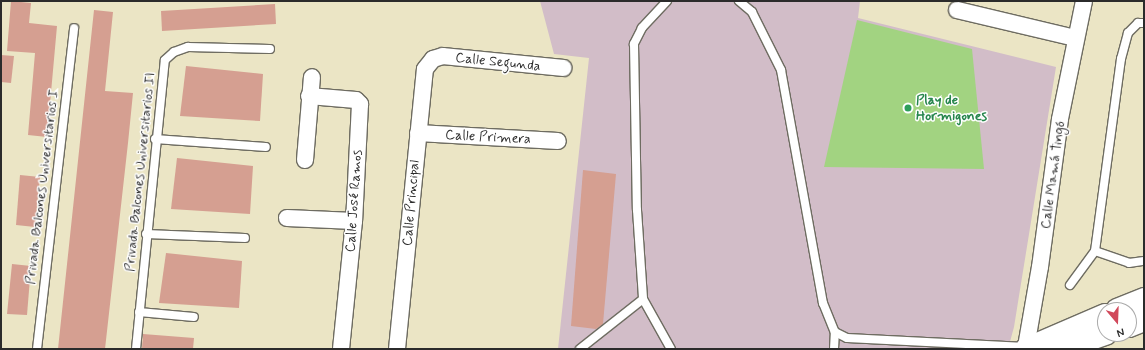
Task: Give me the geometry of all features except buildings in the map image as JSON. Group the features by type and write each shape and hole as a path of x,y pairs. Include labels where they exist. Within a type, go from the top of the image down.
{"street":[{"name":"Calle Mamá Tingó","path":"1026,348 1075,38 1084,1"},
{"path":"957,10 1075,38"},
{"name":"Calle Segunda","path":"433,59 443,56 563,68"},
{"name":"Calle Principal","path":"398,349 425,69 433,59"},
{"path":"305,160 309,96 312,77"},
{"name":"Calle José Ramos","path":"309,96 356,100 360,104 354,221 341,349"},
{"name":"Calle Primera","path":"418,133 558,141"},
{"path":"287,218 354,221"},
{"path":"1026,348 1097,318"},
{"path":"1062,349 1097,337"}],"lane":[{"path":"668,1 642,28 634,44 637,210 643,299 671,349"},
{"path":"739,1 752,12 781,70 823,303 835,332 834,349"},
{"path":"1070,285 1095,251 1121,60 1128,34 1138,23 1144,23"},
{"name":"Privada Balcones Universitarios I","path":"37,349 74,28"},
{"name":"Privada Balcones Universitarios II","path":"136,349 164,60 174,52 188,47 270,49"},
{"path":"156,139 266,147"},
{"path":"146,234 245,238"},
{"path":"1095,251 1129,263 1144,261"},
{"path":"580,349 643,299"},
{"path":"139,312 194,317"},
{"path":"835,332 847,338 1026,348"}],"shaded area":[{"path":"540,1 860,1 858,18 1056,67 1014,327 1008,349 558,349 589,58 554,54"}],"green space":[{"name":"Play de Hormigones","path":"857,20 972,49 984,169 824,167"}],"place":[{"name":"Play de Hormigones","path":"908,108"}]}
